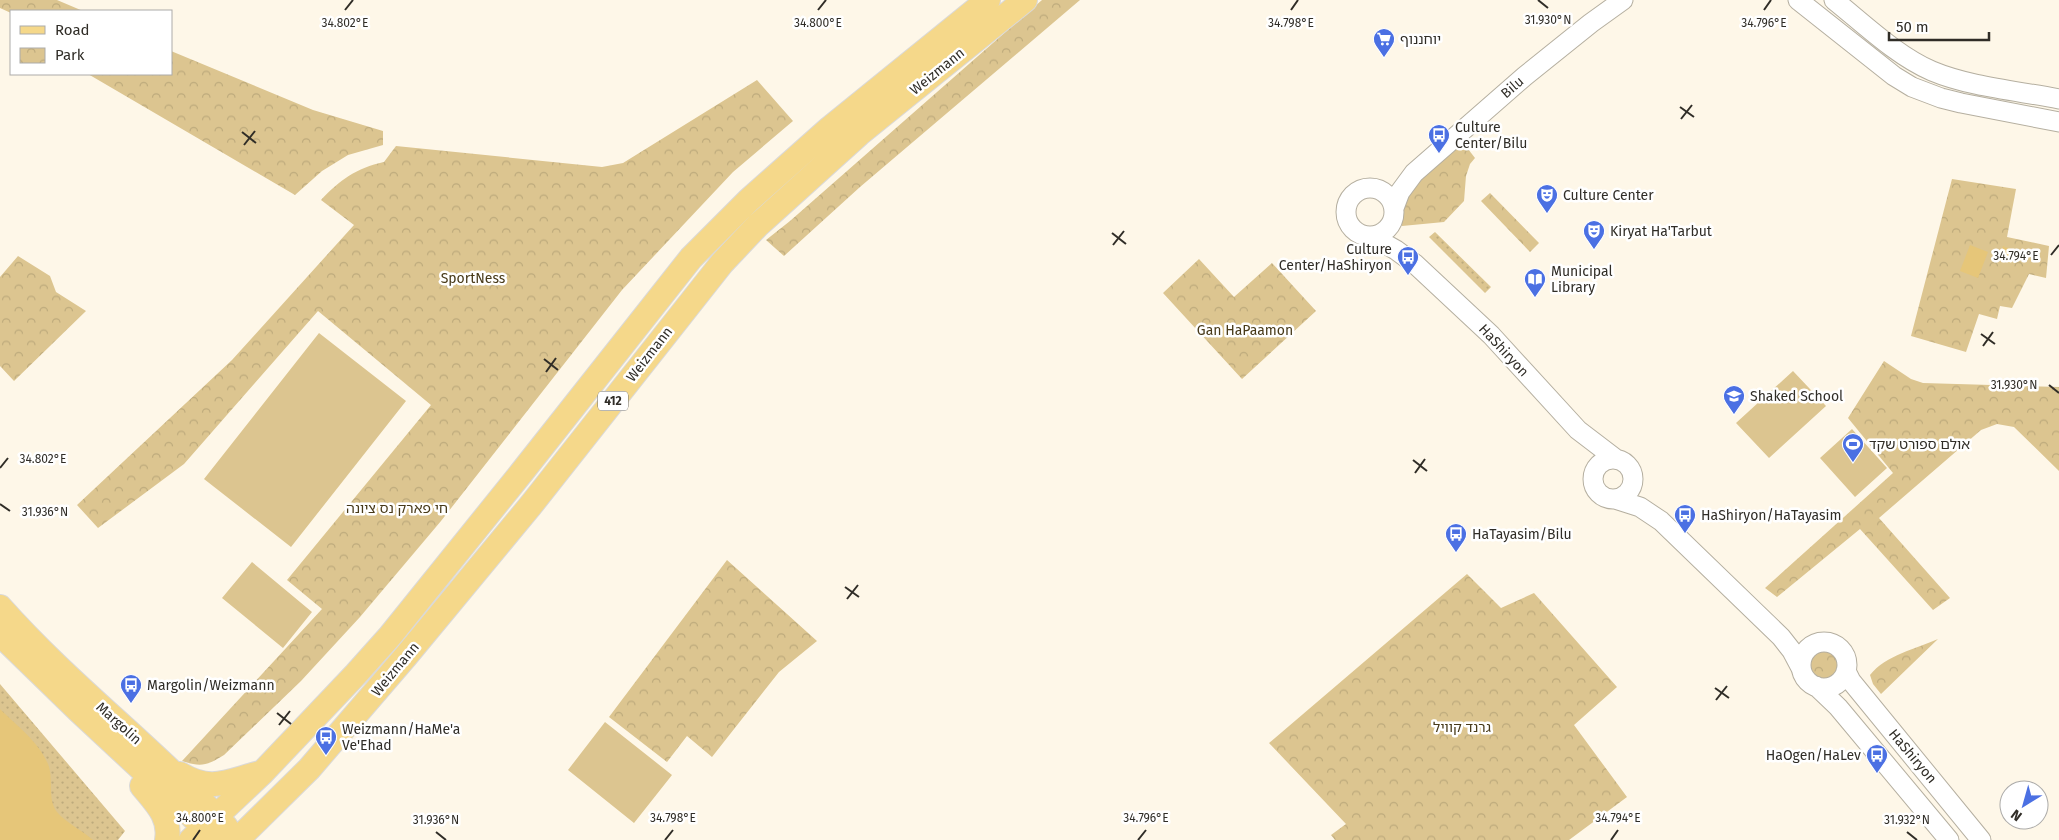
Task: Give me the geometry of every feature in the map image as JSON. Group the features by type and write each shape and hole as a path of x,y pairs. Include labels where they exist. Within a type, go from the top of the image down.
{"main road":[{"name":"Weizmann","path":"215,829 262,773 390,636 691,258 749,200 830,128 988,0"},
{"name":"Weizmann","path":"215,829 309,769 394,672 531,505 722,263 758,225 859,134 1025,0"},
{"name":"Margolin","path":"0,607 89,696 150,750 215,829"},
{"name":"Margolin","path":"0,634 78,710 215,829"},
{"path":"78,710 164,813 169,826 167,840"},
{"path":"150,750 179,773 200,784 208,785 262,773"}],"street":[{"path":"1798,0 1894,76 1912,86 1941,98 1961,103 2059,122"},
{"path":"1834,0 1907,57 1932,71 1974,83 2059,99"},
{"name":"Bilu","path":"1394,212 1400,192 1414,173 1525,76 1619,2"},
{"name":"Bilu","path":"1378,189 1414,173"},
{"path":"1369,188 1378,189 1388,196 1394,212 1393,222 1385,232 1373,237 1355,232 1347,220 1346,209 1350,199 1358,191 1369,188"},
{"name":"HaShiryon","path":"1394,212 1404,242 1426,274"},
{"name":"HaShiryon","path":"1373,237 1396,250 1426,274 1491,335 1578,430 1616,459"},
{"name":"HaShiryon","path":"1578,430 1595,460 1596,468"},
{"path":"1661,521 1632,478 1628,466 1616,459 1604,461 1596,468 1593,480 1597,491 1605,497 1615,498 1640,506 1661,521 1758,615 1781,637 1792,651 1805,678 1816,686 1827,688 1841,681 1846,671 1847,661 1841,649 1833,643 1802,638 1758,615"},
{"path":"1615,498 1628,492 1632,478"},
{"path":"1801,668 1802,657 1806,650 1814,644 1822,642"},
{"name":"HaShiryon","path":"1846,671 1851,681 1981,840"},
{"name":"HaShiryon","path":"1816,686 1838,706 1949,840"}],"green space":[{"path":"0,0 57,0 81,10 10,10 10,13 0,8"},
{"path":"1042,0 1080,0 860,187 784,256 766,240 790,221"},
{"path":"172,51 313,110 383,131 383,145 348,155 322,171 295,195 90,75 172,75"},
{"name":"SportNess","path":"757,80 793,121 733,172 622,290 441,521 360,617 301,681 224,755 199,765 182,761 322,609 287,580 431,405 318,311 184,464 98,528 77,505 232,360 354,225 321,200 335,186 357,171 384,162 396,146 602,167 623,163"},
{"path":"1461,140 1475,158 1470,164 1466,176 1464,201 1444,222 1402,226 1400,217 1403,196"},
{"path":"1952,179 2016,189 2007,237 2049,246 2046,278 2029,274 2012,308 2000,306 1997,319 1979,314 1966,352 1911,336"},
{"path":"1490,193 1539,243 1530,252 1481,201"},
{"path":"1435,232 1491,287 1485,293 1429,237"},
{"path":"18,256 50,276 56,292 86,311 14,381 0,366 0,277"},
{"name":"Gan HaPaamon","path":"1199,259 1234,297 1272,263 1316,311 1242,379 1163,293"},
{"path":"319,333 406,401 291,547 204,479"},
{"path":"1884,361 1911,379 1923,383 2059,387 2059,471 2014,427 1997,424 1981,430 1879,518 1950,598 1933,610 1860,529 1777,597 1765,588 1893,473 1848,418"},
{"path":"1793,371 1826,406 1769,458 1736,423"},
{"name":"אולם ספורט שקד","path":"1852,429 1887,468 1855,497 1820,458"},
{"path":"727,560 817,641 779,672 712,757 687,736 667,762 609,717"},
{"path":"252,562 312,612 283,648 222,598"},
{"name":"גרנד קוויל","path":"1467,574 1501,608 1534,593 1617,687 1574,725 1627,797 1569,840 1335,840 1331,835 1346,824 1269,743"},
{"path":"1938,639 1881,694 1873,684 1870,675 1877,668 1893,657"},
{"path":"1824,649 1836,653 1840,665 1836,677 1824,681 1812,677 1808,665 1812,653"},
{"path":"0,684 125,831 118,840 0,840"},
{"path":"605,722 672,775 634,823 568,770"}],"shaded area":[{"path":"1970,245 1988,252 1978,278 1960,271"},
{"path":"2003,246 2015,251 2010,263 1999,258"},
{"path":"0,709 27,734 44,756 50,770 52,801 57,812 93,840 0,840"}],"place":[{"name":"יוחננוף","path":"1384,58"},
{"name":"Culture Center/Bilu","path":"1439,154"},
{"name":"Culture Center","path":"1547,214"},
{"name":"Kiryat Ha'Tarbut","path":"1594,250"},
{"name":"Culture Center/HaShiryon","path":"1408,276"},
{"name":"Municipal Library","path":"1535,298"},
{"name":"Shaked School","path":"1734,415"},
{"name":"אולם ספורט שקד","path":"1853,463"},
{"name":"HaShiryon/HaTayasim","path":"1685,534"},
{"name":"HaTayasim/Bilu","path":"1456,553"},
{"name":"Margolin/Weizmann","path":"131,704"},
{"name":"Weizmann/HaMe'a Ve'Ehad","path":"326,756"},
{"name":"HaOgen/HaLev","path":"1877,774"}],"park label":[{"name":"חי פארק נס ציונה","path":"397,508"}]}
